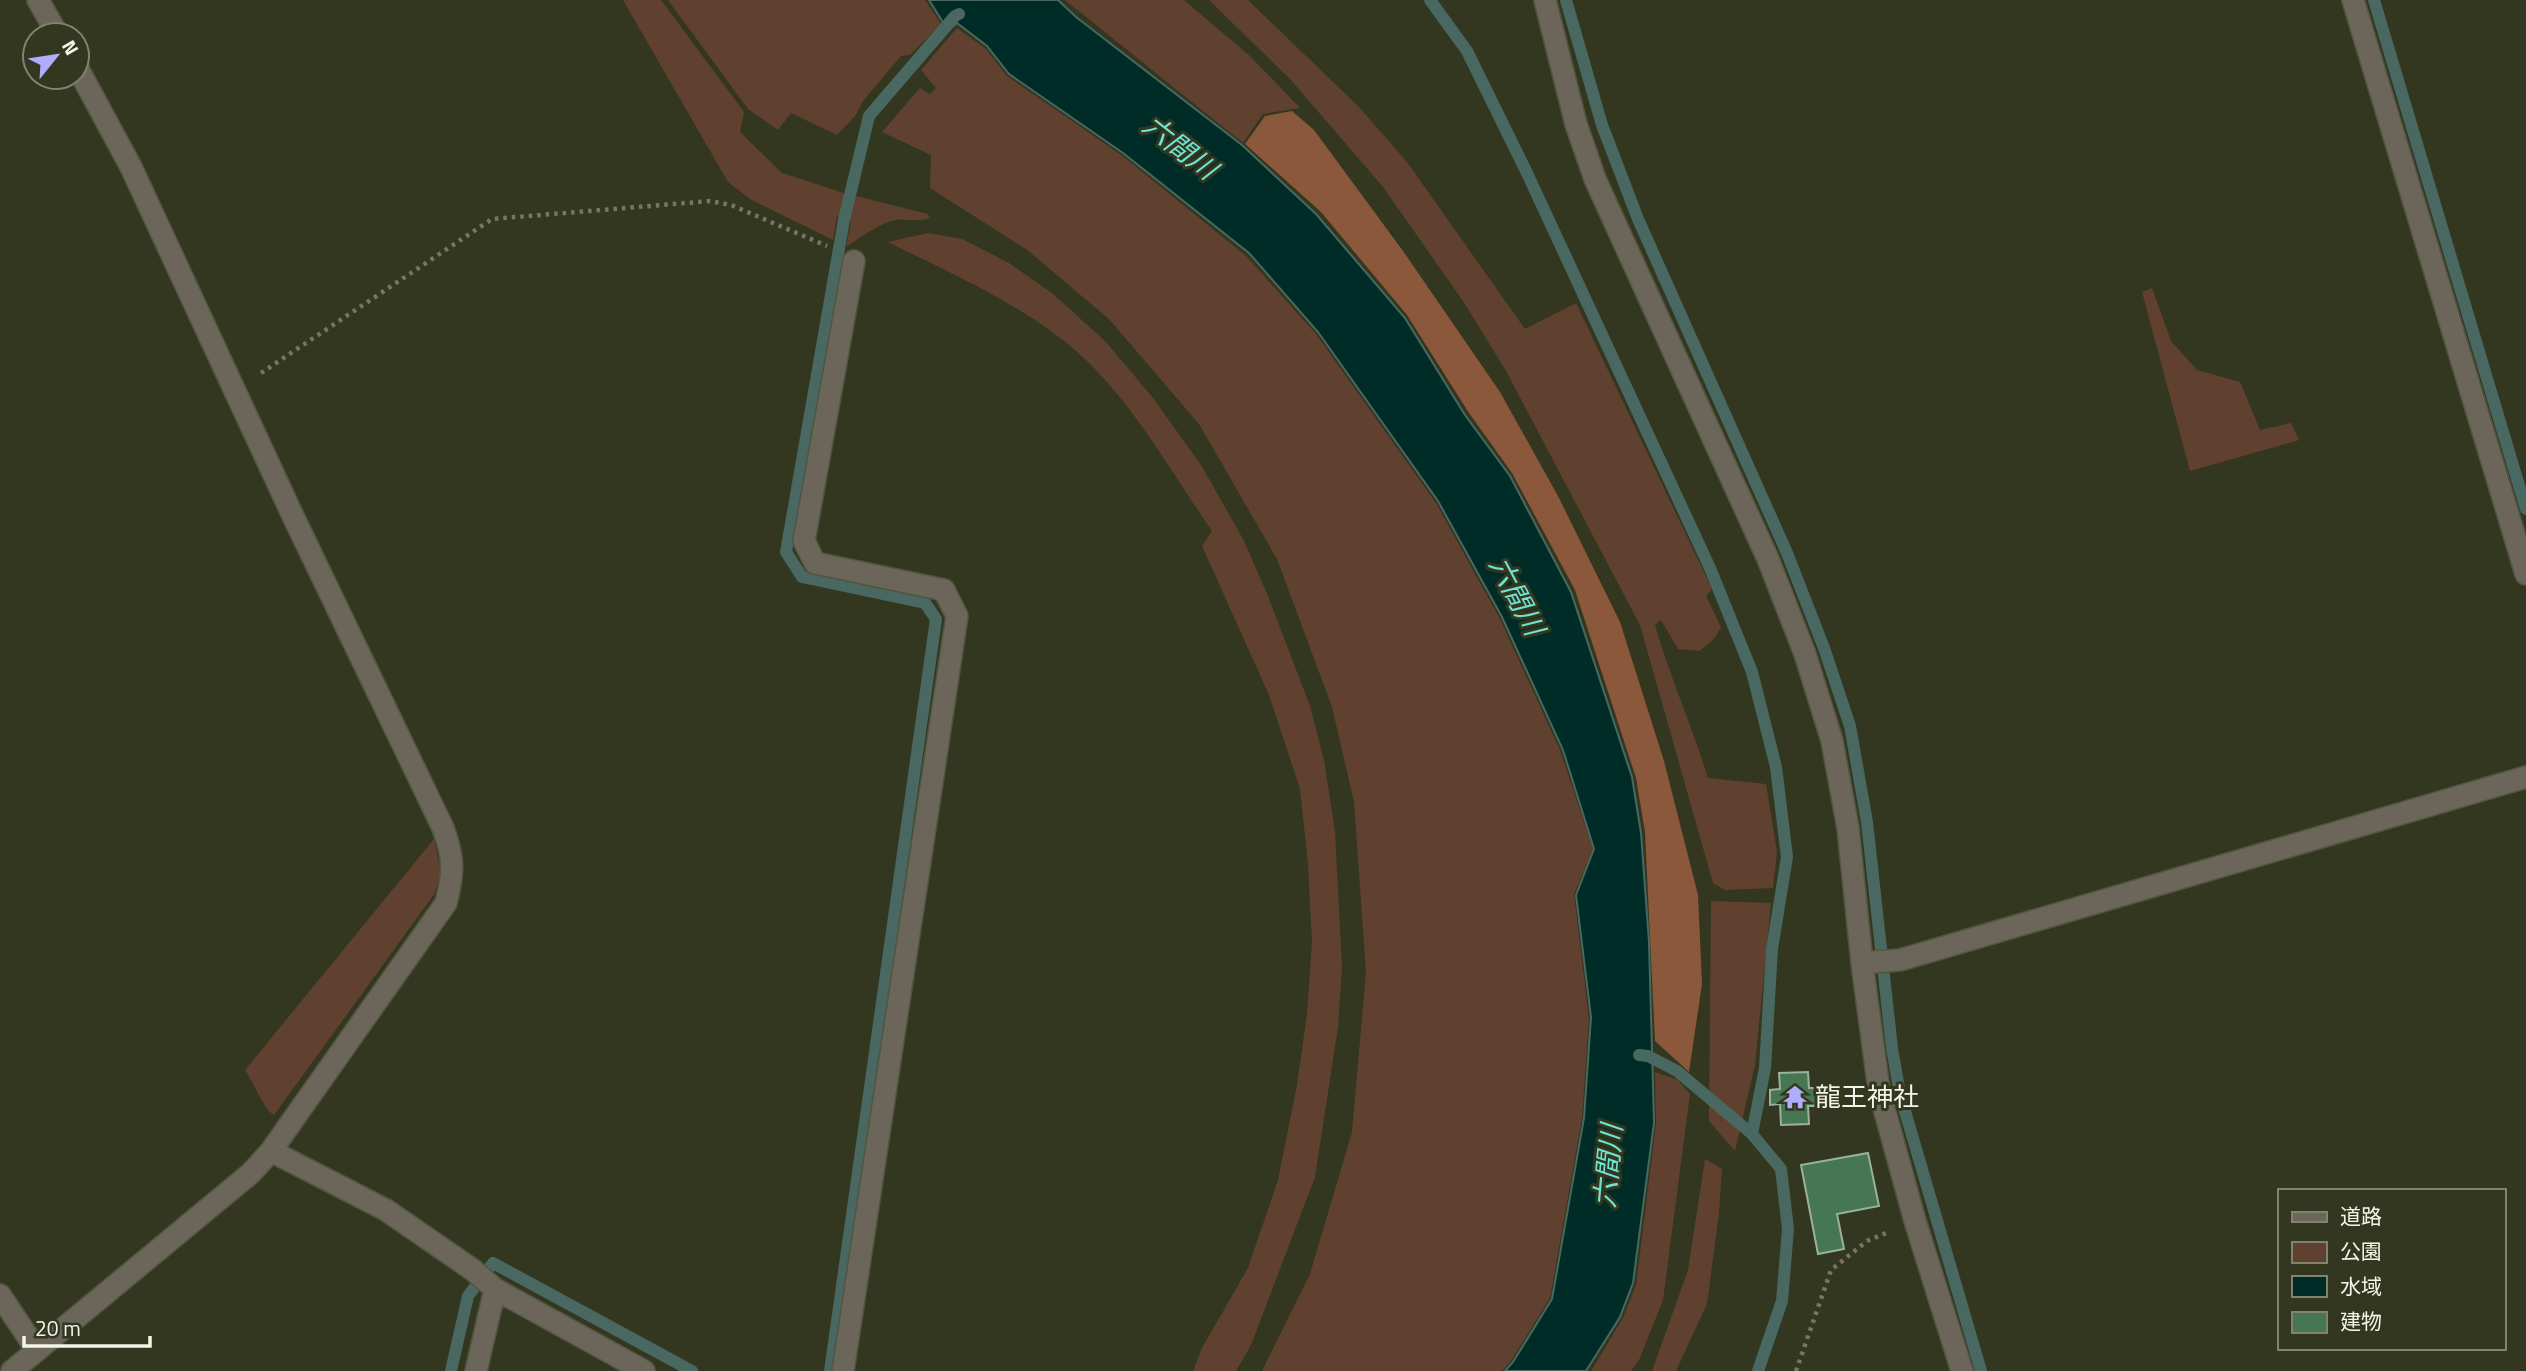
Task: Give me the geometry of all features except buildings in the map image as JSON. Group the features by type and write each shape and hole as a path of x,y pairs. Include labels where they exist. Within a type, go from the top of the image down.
{"street":[{"path":"38,0 50,21"},
{"path":"1545,0 1576,124 1595,179 1768,559 1805,654 1832,741 1869,963 1879,1090 1915,1221 1962,1371"},
{"path":"2353,0 2526,573"},
{"path":"12,1371 251,1173 271,1151 446,903 453,876 452,852 443,828 234,391 131,167 90,91"},
{"path":"843,1371 957,616 944,590 815,563 804,541 854,261"},
{"path":"1869,963 1900,960 2526,777"},
{"path":"271,1151 386,1210 473,1270 492,1287 644,1371"},
{"path":"476,1371 492,1287"},
{"path":"0,1294 36,1349"}],"path":[{"path":"234,391 492,219 710,201 731,205 833,248"},
{"path":"1796,1371 1831,1270 1867,1241 1915,1221"}],"green space":[{"path":"623,0 661,0 744,112 740,132 782,173 844,193 928,214 930,218 883,224 846,247 851,221 837,216 833,240 750,199 728,182"},
{"path":"668,0 925,0 941,24 910,55 901,56 837,135 791,113 778,130 748,109"},
{"path":"1065,0 1184,0 1250,56 1300,108 1263,114 1243,143"},
{"path":"1209,0 1248,0 1359,107 1407,162 1525,329 1576,303 1712,589 1706,596 1721,627 1714,639 1699,651 1678,649 1661,620 1655,625 1708,778 1766,784 1777,852 1773,888 1725,890 1713,883 1640,625 1505,369 1465,304 1383,187 1291,80"},
{"path":"957,28 986,49 1007,76 1124,157 1246,256 1316,334 1436,503 1500,619 1560,750 1593,849 1574,894 1589,1019 1582,1118 1550,1298 1502,1371 1262,1371 1310,1274 1352,1132 1366,972 1354,802 1332,707 1277,559 1199,424 1109,319 1026,249 930,188 931,155 882,132 920,88 930,94 936,88 921,70"},
{"path":"928,233 962,239 1009,263 1052,293 1106,342 1153,398 1201,465 1243,539 1310,706 1324,760 1335,832 1342,967 1338,1027 1315,1177 1251,1345 1236,1371 1193,1371 1202,1348 1248,1268 1278,1180 1297,1085 1307,1014 1312,942 1308,864 1300,789 1269,695 1202,546 1212,531 1168,464 1121,398 1085,359 1063,340 991,294 888,242"},
{"path":"2152,288 2171,341 2197,370 2240,382 2260,430 2291,423 2299,440 2190,471 2142,292"},
{"path":"434,839 441,872 435,893 274,1115 263,1102 245,1070"},
{"path":"1711,901 1771,903 1755,1065 1735,1151 1709,1121"},
{"path":"1655,1072 1678,1080 1690,1094 1663,1300 1639,1360 1631,1371 1591,1371 1623,1318 1636,1285 1656,1124"},
{"path":"1705,1159 1722,1169 1707,1304 1676,1371 1652,1371 1688,1270"}],"shaded area":[{"path":"1292,111 1314,130 1403,251 1500,392 1559,498 1620,622 1664,761 1698,895 1702,984 1689,1072 1655,1041 1645,832 1636,778 1575,590 1512,473 1469,413 1407,315 1321,212 1245,144 1265,116"}],"water":[{"name":"六間川","path":"929,0 1058,0 1076,17 1242,145 1316,214 1405,318 1465,415 1510,476 1571,592 1632,777 1641,833 1649,942 1654,1123 1633,1283 1620,1317 1586,1371 1505,1371 1552,1299 1584,1118 1591,1017 1576,895 1594,849 1563,750 1502,617 1438,501 1318,332 1249,253 1123,153 1009,74 987,46 957,23 952,27 944,24"}],"waterway":[{"path":"1430,0 1467,51 1527,173 1710,568 1752,672 1776,767 1787,857 1772,949 1765,1068 1752,1134"},
{"path":"1566,0 1602,125 1638,219 1787,553 1824,648 1850,726 1867,822 1892,1048 1900,1094 1981,1371"},
{"path":"2374,0 2526,509"},
{"path":"830,1371 936,619 925,603 802,577 786,552 844,220 869,116 959,14"},
{"path":"1639,1055 1648,1056 1677,1071 1752,1134 1781,1169 1788,1229 1782,1301 1758,1371"},
{"path":"451,1371 468,1296 493,1263 692,1371"}],"place":[{"name":"龍王神社","path":"1795,1097"}]}
